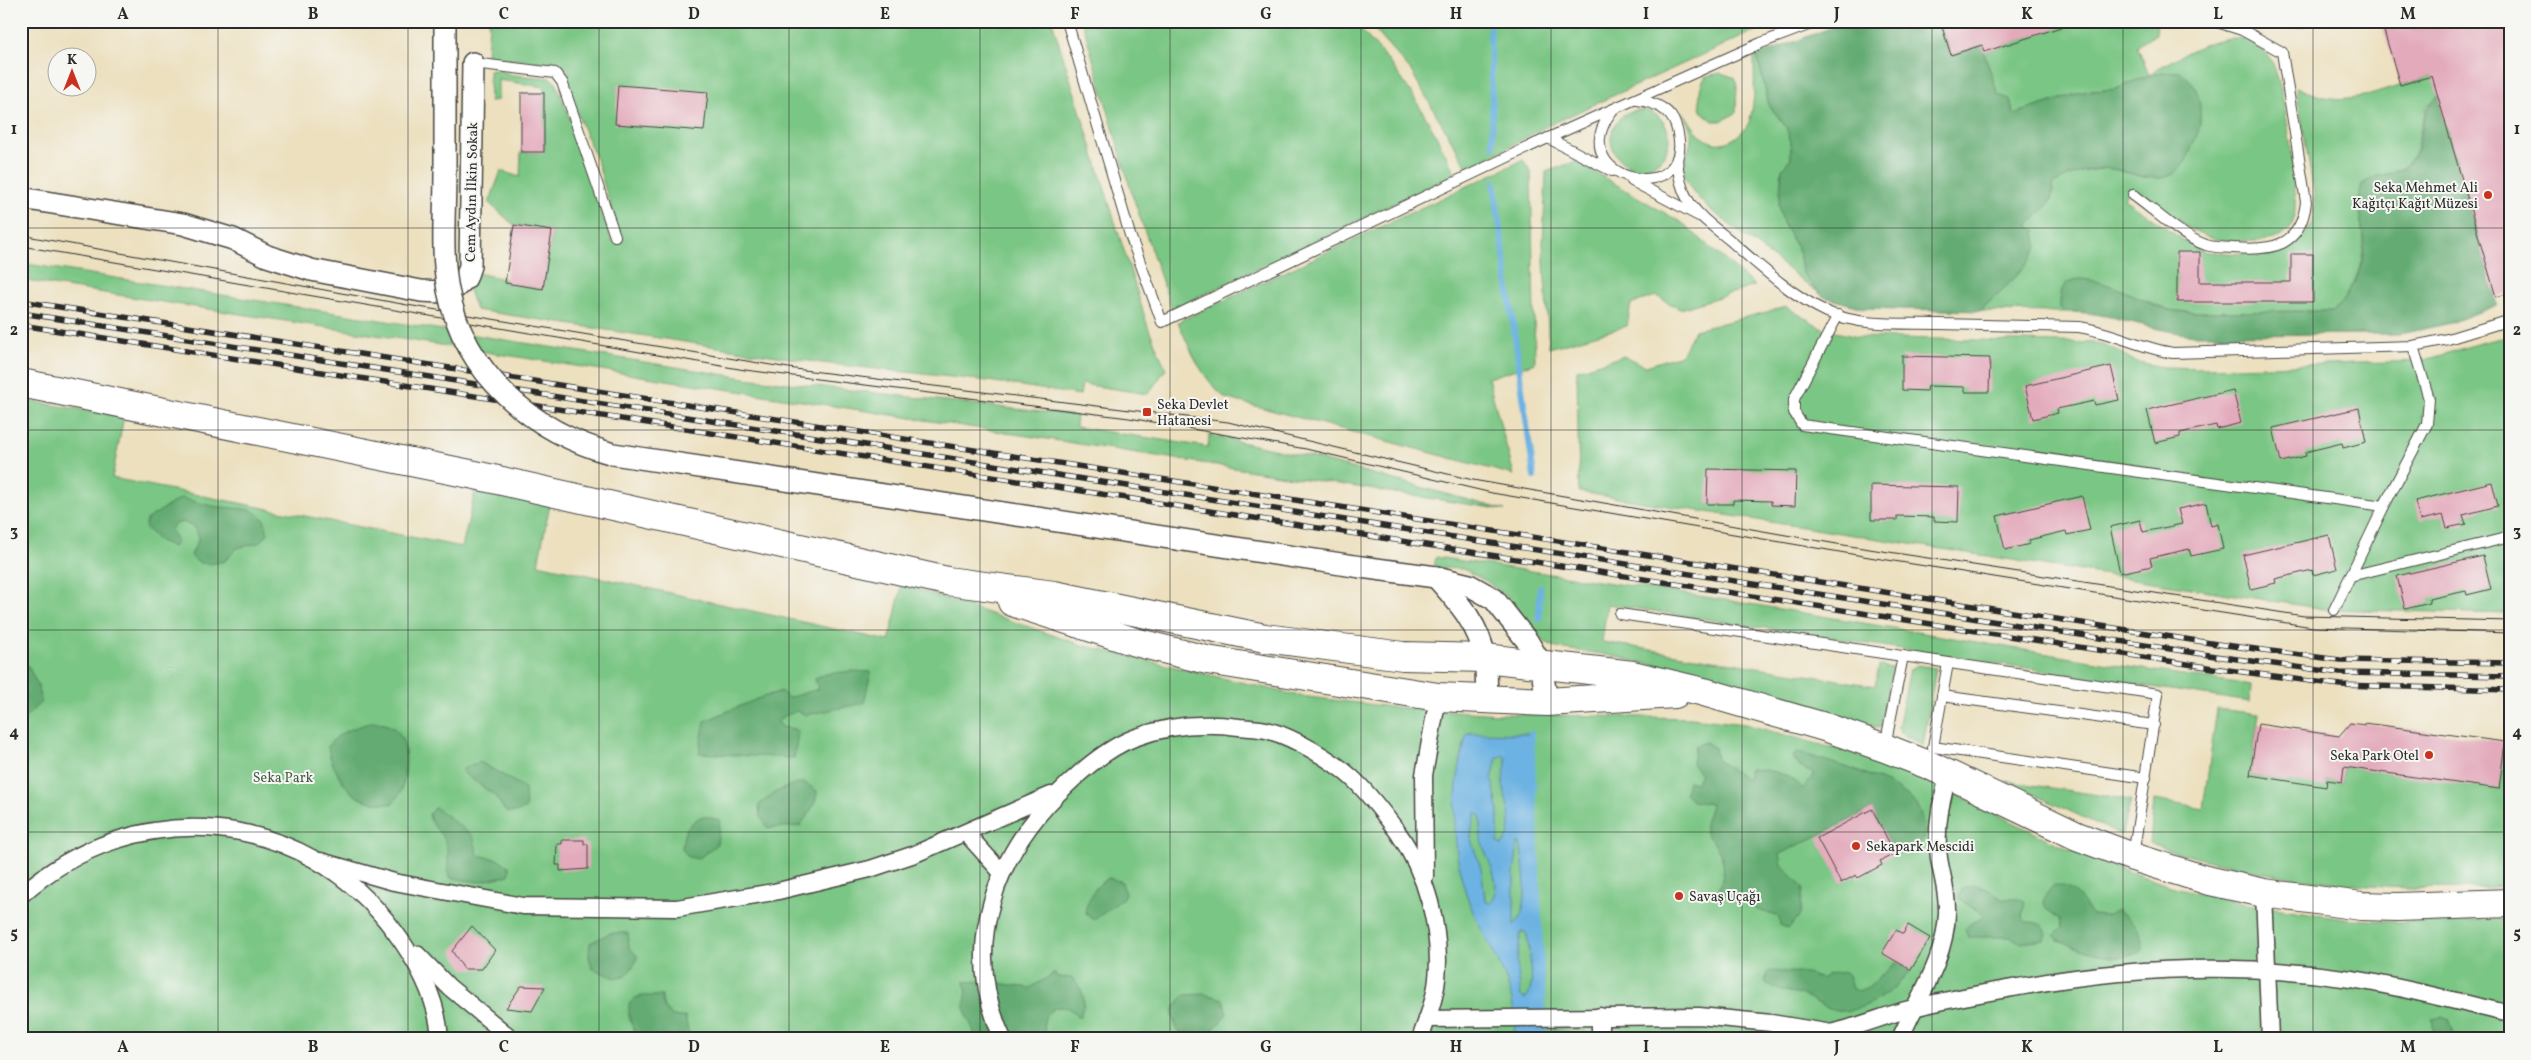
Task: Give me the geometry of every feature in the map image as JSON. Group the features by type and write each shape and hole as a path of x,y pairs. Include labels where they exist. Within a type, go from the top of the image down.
{"main road":[{"path":"21,383 493,479 947,581 1054,595 1265,638 1403,656 1485,658 1633,675 1704,692 1828,728 1885,748 1949,775 2077,836 2133,858 2206,880 2264,893 2361,906 2398,907 2510,903"},
{"path":"947,581 1113,636 1207,660 1438,697 1547,702 1704,692"}],"street":[{"path":"445,21 444,233 448,290 461,329 485,371 520,408 541,424 582,444 614,454 1436,577 1469,585 1494,599 1528,642 1541,664 1547,702"},
{"name":"Cem Aydın İlkin Sokak","path":"21,198 183,224 233,239 267,256 311,270 421,290 440,292 455,288 466,278 470,266 473,63"},
{"path":"1436,577 1468,614 1477,632 1485,658 1487,700"},
{"path":"1425,889 1424,776 1438,697"},
{"path":"1003,1039 992,1015 985,985 984,957 992,899 1018,841 1038,814 1060,791 1084,769 1121,744 1169,727 1209,724 1270,731 1326,759 1351,777 1403,840 1416,865 1425,889 1436,940 1437,979 1420,1039"},
{"path":"1900,1039 1913,1009 1939,960 1946,932 1948,895 1940,859 1938,821 1940,803 1949,775"},
{"path":"21,895 66,861 99,845 123,837 196,827 244,833 292,848 320,861 394,882 523,906 660,909 700,906 755,896 870,869 966,833 1060,791"},
{"path":"966,833 1002,874"},
{"path":"320,861 359,892 449,988 512,1039"},
{"path":"2264,893 2270,1039"},
{"path":"387,921 412,955 426,982 436,1014 440,1039"},
{"path":"1834,1032 1913,1009 2023,986 2104,974 2180,970 2322,975 2379,984 2510,1014"},
{"path":"1600,1016 1600,1039"},
{"path":"1427,1019 1699,1016 1834,1032 1857,1039"}],"lane":[{"path":"1067,21 1130,235 1162,322 1548,138 1761,43 1818,21"},
{"path":"2134,195 2190,237 2208,246 2270,248 2288,241 2298,229 2304,216 2306,202 2282,52 2242,30 2214,21"},
{"path":"473,63 555,73 562,82 615,236"},
{"path":"1636,100 1650,102 1662,107 1675,123 1680,141 1677,158 1678,180 1684,198 1706,220 1778,282 1827,312 1849,319 1875,322 2079,326 2099,330 2154,350 2173,352 2413,346 2432,344 2510,320"},
{"path":"1612,111 1602,125 1600,140 1608,164 1625,177 1647,180 1666,173 1677,158"},
{"path":"1548,138 1706,220"},
{"path":"1838,316 1794,399 1794,412 1802,425 2384,506"},
{"path":"2334,610 2384,506 2427,424 2429,399 2413,346"},
{"path":"2350,576 2510,537"},
{"path":"1620,614 2158,694 2133,858"},
{"path":"1885,748 1903,656"},
{"path":"1948,663 1933,747 2146,778"},
{"path":"1942,696 2154,725"}],"green space":[{"path":"489,21 1052,21 1148,327 1166,369 1148,394 1082,384 1080,395 988,381 822,363 476,310 465,279 477,273 505,279 505,283 543,289 552,231 514,225 489,203 501,171 520,177 521,152 544,152 544,87 498,80 498,100 490,101 489,70 498,70 513,75 550,78 556,83 576,134 612,242 620,239 598,164 572,101 568,72 563,66 555,64 487,57"},
{"path":"1082,21 1351,21 1384,55 1411,93 1434,132 1455,174 1172,310 1132,194"},
{"path":"1367,21 1777,21 1547,126 1468,169 1411,71"},
{"path":"1848,21 1939,21 1951,55 1982,45 1998,95 2010,99 2014,114 2083,92 2116,89 2149,75 2179,71 2194,86 2199,98 2200,124 2198,132 2183,165 2175,173 2166,177 2146,177 2104,168 2089,170 2067,177 2054,184 2051,201 2028,226 2035,230 2037,242 2037,247 2032,257 2019,273 1980,311 1863,308 1824,297 1802,272 1799,251 1783,223 1779,206 1782,169 1791,158 1791,142 1786,127 1769,105 1757,56"},
{"path":"2077,21 2157,21 2156,34 2137,46 2149,74 2198,47 2225,39 2238,38 2250,41 2263,50 2272,62 2277,74 2285,111 2294,176 2295,214 2292,226 2288,232 2276,238 2263,241 2234,241 2210,238 2191,229 2142,192 2132,187 2124,199 2189,244 2205,252 2271,255 2292,247 2305,235 2312,224 2314,193 2296,87 2317,95 2340,99 2370,95 2510,52 2428,105 2411,160 2404,167 2377,176 2357,201 2363,236 2363,251 2359,270 2346,296 2333,311 2188,312 2170,310 2094,281 2060,308 2064,312 1980,311 2018,273 2037,247 2028,226 2051,201 2054,184 2072,173 2110,168 2146,178 2149,75 2116,89 2083,92 2014,114 1998,95 1984,52"},
{"path":"2253,21 2307,21 2308,25 2295,28 2272,28"},
{"path":"1754,56 1757,56 1769,105 1786,127 1791,142 1791,158 1782,169 1779,206 1791,239 1799,251 1802,272 1824,297 1708,208 1686,181 1684,167 1691,137 1690,127 1683,111 1698,132 1709,141 1724,143 1738,136 1748,125 1753,106"},
{"path":"1721,73 1733,77 1737,84 1736,113 1721,121 1713,121 1701,111 1700,89 1706,76"},
{"path":"2438,96 2497,305 2451,323 2401,334 2197,335 2163,330 2098,315 2064,312 2060,308 2061,292 2064,286 2070,281 2080,279 2105,284 2169,310 2176,311 2333,311 2352,287 2363,258 2364,248 2359,205 2362,184 2375,177 2397,171 2407,165 2417,149 2426,113"},
{"path":"1640,110 1651,112 1664,123 1669,139 1667,150 1656,163 1640,168 1629,166 1616,155 1611,139 1613,128 1624,115"},
{"path":"1523,160 1531,171 1535,363 1488,378 1514,475 1225,398 1209,381 1192,354 1178,322"},
{"path":"1576,161 1682,223 1755,286 1680,309 1656,296 1631,304 1627,326 1549,348 1543,243 1546,172"},
{"path":"21,263 745,378 1077,416 1076,427 1208,447 1209,435 1318,459 1505,510 21,280"},
{"path":"1786,307 1826,330 1858,337 2096,343 2116,350 2134,361 2162,367 2206,368 2419,361 2487,341 2510,337 2510,614 2324,609 1579,492 1577,370 1623,356 1646,366 1681,355 1695,330"},
{"name":"Seka Park","path":"21,400 124,416 112,478 462,547 476,488 550,504 538,564 889,641 902,584 1085,646 1300,696 1392,707 1499,714 1691,718 1745,724 1858,755 1945,789 2062,846 2167,885 2239,903 2352,919 2398,922 2510,919 2510,1039 21,1039"},
{"path":"181,498 212,506 252,510 264,519 268,534 258,543 237,548 225,561 211,564 201,563 191,555 199,538 195,528 183,522 175,524 171,529 177,542 173,547 158,540 145,527 147,519"},
{"path":"1436,557 1732,601 2108,664 2251,685 2250,702 1607,604 1602,642 1875,686 1879,666 1893,668 1880,728 1722,680 1602,654 1557,648 1545,642 1508,598 1486,581 1463,569 1434,568"},
{"path":"21,665 28,666 38,686 41,702 21,722"},
{"path":"1918,665 1936,668 1923,746 1901,733 1898,728 1910,669"},
{"path":"852,671 871,672 864,703 807,715 797,711 782,717 778,722 782,727 794,729 798,732 794,758 699,753 705,721 781,691 788,698 818,689 815,678 826,674"},
{"path":"2217,709 2259,714 2250,775 2326,786 2327,780 2342,782 2346,754 2498,789 2505,742 2510,735 2510,886 2417,888 2328,882 2239,868 2150,844 2154,800 2203,809"},
{"path":"372,722 385,724 395,729 404,744 406,760 405,777 400,793 392,804 366,801 355,795 344,784 329,754 328,746 337,737"},
{"path":"1706,742 1715,748 1717,760 1748,780 1750,769 1772,771 1786,775 1803,789 1814,774 1800,767 1792,756 1797,752 1874,777 1902,791 1911,799 1922,819 1924,828 1923,838 1914,848 1895,854 1872,809 1780,854 1782,865 1803,888 1800,915 1789,929 1780,925 1779,917 1755,909 1747,899 1731,897 1719,888 1723,875 1722,860 1718,849 1707,836 1705,830 1711,804 1692,801 1685,793 1688,781 1696,783 1701,774 1692,763 1695,746"},
{"path":"480,762 525,788 526,808 518,812 506,812 494,795 462,772 465,767"},
{"path":"2005,781 2131,800 2121,835"},
{"path":"796,783 805,783 817,791 817,796 808,814 800,826 768,828 760,816 759,805 774,793"},
{"path":"435,807 473,836 478,855 500,860 510,867 509,875 478,882 451,878 448,870 446,844 434,826 429,814"},
{"path":"703,816 720,820 717,844 698,859 688,857 682,848 685,832 690,825"},
{"path":"1109,878 1122,882 1125,894 1121,900 1094,920 1085,911 1097,887"},
{"path":"1974,885 1991,890 2003,899 2021,899 2025,902 2022,917 2026,922 2042,925 2047,934 2045,939 2020,942 2010,937 1968,937 1965,929 1971,923 1982,918 1981,913 1958,898 1963,888"},
{"path":"2054,885 2072,891 2092,915 2106,916 2116,910 2122,913 2136,926 2141,937 2143,950 2133,955 2112,957 2090,952 2058,940 2055,935 2062,928 2060,919 2049,911 2044,904 2046,896"},
{"path":"610,933 628,933 629,948 638,956 629,972 620,978 592,968 589,957 590,943"},
{"path":"1897,962 1911,970 1905,978 1879,999 1848,1011 1829,1009 1806,997 1770,986 1766,983 1766,974 1769,971 1807,973 1821,979 1828,974 1845,972 1848,975 1852,989 1858,991 1868,987"},
{"path":"1055,973 1057,977 1072,978 1080,987 1084,1001 1079,1018 1072,1011 1058,1007 1047,1014 1044,1021 1044,1028 1048,1036 1035,1039 975,1039 965,1009 967,991 964,982 985,981 1030,988"},
{"path":"1205,994 1223,999 1227,1014 1217,1026 1207,1033 1195,1035 1179,1032 1174,1021 1174,1008 1185,995"},
{"path":"662,996 662,1001 668,1012 672,1015 685,1017 690,1039 637,1039 629,1017 629,1004 635,998"},
{"path":"2443,1016 2449,1020 2453,1030 2452,1039 2428,1039 2434,1031 2432,1018"},
{"path":"1576,1021 1585,1031 1586,1039 1552,1039 1552,1033 1557,1026"}],"water":[{"path":"1467,733 1531,734 1544,1039 1514,1039 1512,1001 1508,985 1471,907 1464,886 1456,842 1455,820 1458,776","holes":["1503,755 1506,758 1503,781 1510,823 1507,838 1502,845 1498,843 1498,809 1492,779 1497,758","1476,812 1480,816 1481,839 1495,879 1495,896 1491,903 1486,902 1480,864 1471,839","1518,843 1520,843 1525,898 1520,919 1514,925 1514,873","1524,931 1527,935 1531,970 1531,988 1524,999 1521,996 1517,962 1521,932"]}],"building":[{"path":"1940,21 2066,21 2067,25 1984,52 1982,45 1951,55"},
{"path":"2381,21 2510,21 2510,293 2496,297 2432,76 2400,85"},
{"path":"618,85 708,92 704,131 615,124"},
{"path":"521,93 544,93 544,152 521,152"},
{"path":"514,225 552,231 543,289 505,283"},
{"path":"2177,252 2200,252 2200,282 2291,282 2291,254 2313,254 2313,302 2177,302"},
{"path":"1902,356 1990,358 1989,392 1965,392 1965,387 1928,386 1927,391 1902,390"},
{"path":"2111,366 2119,400 2095,405 2094,401 2057,409 2058,413 2033,419 2025,386"},
{"path":"2233,390 2241,423 2217,429 2216,425 2180,433 2180,437 2155,443 2147,410"},
{"path":"2359,408 2366,442 2343,448 2342,443 2305,452 2306,456 2281,462 2273,428"},
{"path":"1708,469 1796,471 1795,506 1771,505 1771,501 1733,500 1733,504 1707,504"},
{"path":"2492,482 2498,506 2463,515 2466,524 2447,528 2443,515 2420,520 2415,501"},
{"path":"1871,485 1959,487 1958,522 1934,521 1934,517 1897,516 1897,520 1871,520"},
{"path":"2082,496 2090,530 2067,535 2066,531 2029,540 2030,544 2005,550 1997,516"},
{"path":"2206,503 2211,526 2218,524 2223,549 2191,556 2189,549 2150,558 2152,566 2120,573 2110,527 2140,520 2143,532 2182,524 2178,509"},
{"path":"2329,535 2337,569 2313,575 2312,570 2275,579 2276,583 2251,589 2243,555"},
{"path":"2483,556 2491,589 2467,595 2466,591 2429,599 2430,603 2405,609 2397,576"},
{"name":"Seka Park Otel","path":"2350,723 2365,725 2365,723 2505,742 2499,789 2344,767 2342,782 2327,780 2326,787 2250,775 2258,724 2339,736"},
{"name":"Sekapark Mescidi","path":"1872,809 1895,854 1880,861 1882,865 1858,878 1856,875 1841,883 1817,838"},
{"path":"562,840 584,840 584,844 588,844 588,869 560,871 560,865 556,865 557,844 562,844"},
{"path":"1908,925 1930,938 1911,970 1882,953 1896,930 1903,934"},
{"path":"472,926 495,950 482,969 464,969 452,951"},
{"path":"521,986 545,987 532,1011 506,1008"}],"waterway":[{"path":"1490,21 1493,146"},
{"path":"1494,183 1534,477"},
{"path":"1539,619 1540,587"},
{"path":"1531,734 1544,1039"}],"tram line":[{"path":"21,235 413,306 795,369 1228,422 1473,480 1837,544 2304,616 2510,621"},
{"path":"21,246 745,370 1129,418 1306,449 1492,493 1875,558 2151,602 2313,627 2510,633"}],"railway":[{"path":"21,301 2217,644 2340,660 2510,663"},
{"path":"21,313 2215,656 2340,673 2510,676"},
{"path":"21,325 2213,668 2340,685 2510,690"}],"place":[{"name":"Seka Mehmet Ali Kağıtçı Kağıt Müzesi","path":"2488,195"},
{"name":"Seka Devlet Hatanesi","path":"1147,412"},
{"name":"Seka Park Otel","path":"2429,755"},
{"name":"Sekapark Mescidi","path":"1856,846"},
{"name":"Savaş Uçağı","path":"1679,896"}]}
